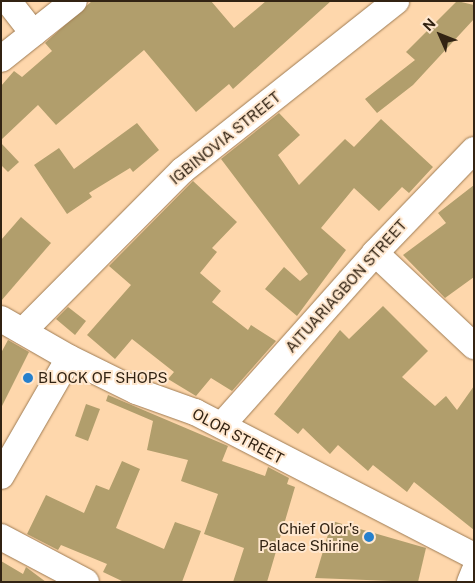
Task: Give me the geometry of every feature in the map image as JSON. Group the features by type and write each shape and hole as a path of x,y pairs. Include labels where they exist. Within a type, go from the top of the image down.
{"street":[{"path":"8,1 33,33"},
{"path":"1,59 74,1"},
{"name":"IGBINOVIA STREET","path":"12,325 183,170 396,1"},
{"name":"AITUARIAGBON STREET","path":"222,426 375,253 474,150"},
{"path":"375,253 474,346"},
{"name":"OLOR STREET","path":"12,325 69,358 222,426 474,556"},
{"path":"1,476 69,358"},
{"path":"1,537 86,582"},
{"path":"470,582 474,572"}],"building":[{"path":"92,1 211,1 234,28 266,1 331,1 233,89 229,84 196,112 144,50 56,125 38,105 1,140 1,86 14,71 22,77 52,51 45,43"},
{"path":"457,1 474,5 474,19 413,85 377,113 365,99 415,60 406,52"},
{"path":"279,113 300,135 278,155 299,185 345,139 354,147 381,119 433,167 409,193 402,187 379,211 354,188 321,228 346,250 297,316 265,289 284,267 300,281 308,274 221,159"},
{"path":"137,123 159,150 133,172 130,168 89,193 92,197 67,214 34,165 59,148 74,169"},
{"path":"1,143 19,162 8,172 1,165"},
{"path":"193,181 237,222 212,248 217,252 200,273 221,291 212,302 248,330 251,325 276,341 232,391 211,378 196,396 168,379 174,372 132,339 115,359 87,335 131,285 109,266"},
{"path":"474,185 474,277 445,298 403,255 446,223 438,213"},
{"path":"21,217 51,243 1,301 1,240"},
{"path":"383,306 428,351 402,377 435,406 446,396 457,410 474,386 474,530 414,482 407,492 373,465 368,471 338,445 330,454 303,428 298,434 274,414 340,330 349,339"},
{"path":"68,307 86,321 75,335 56,319"},
{"path":"8,340 29,352 1,408 1,353"},
{"path":"108,395 228,446 222,461 265,476 268,467 289,478 287,484 295,487 267,582 233,582 244,548 204,534 218,494 181,481 188,460 147,450 153,421 106,401"},
{"path":"86,404 100,409 88,441 75,436"},
{"path":"122,461 140,469 116,528 164,549 175,522 201,531 182,582 124,582 103,572 107,564 61,545 58,550 27,534 46,495 84,513 96,485 109,490"},
{"path":"332,521 426,548 418,582 315,578"},
{"path":"1,561 23,574 26,567 46,582 1,582"}],"place":[{"name":"BLOCK OF SHOPS","path":"28,378"},
{"name":"Chief Olor's Palace Shirine","path":"369,537"}]}
